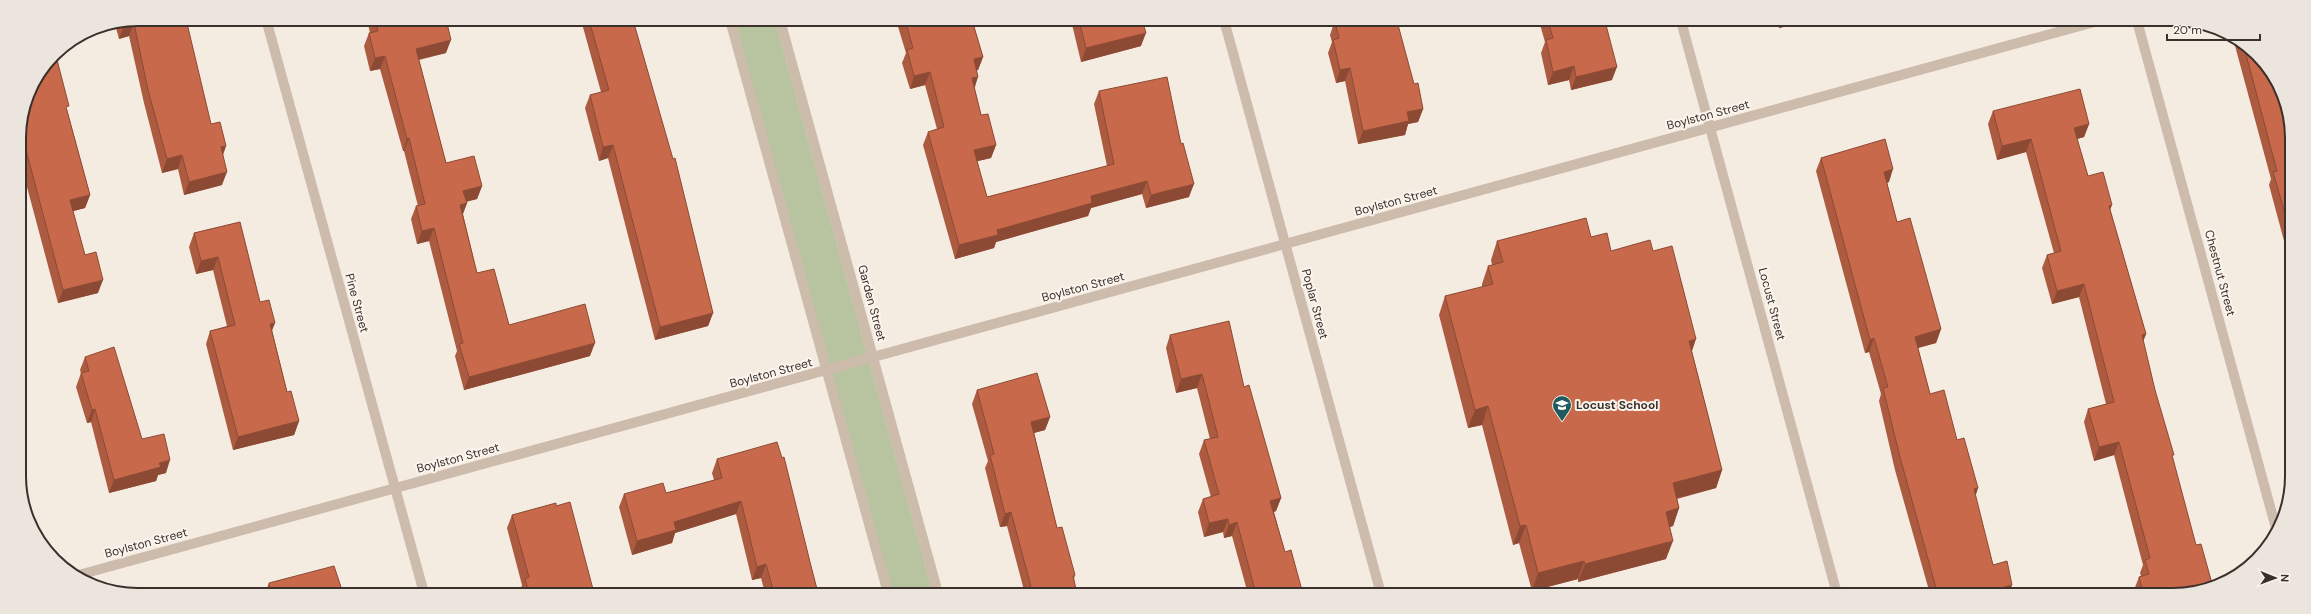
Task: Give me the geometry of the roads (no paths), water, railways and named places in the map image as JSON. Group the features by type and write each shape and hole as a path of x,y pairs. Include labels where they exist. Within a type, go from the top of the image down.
{"street":[{"name":"Pine Street","path":"268,26 423,588"},
{"path":"732,26 887,588"},
{"name":"Garden Street","path":"782,26 936,588"},
{"name":"Poplar Street","path":"1226,26 1379,588"},
{"name":"Locust Street","path":"1682,26 1835,588"},
{"name":"Boylston Street","path":"84,574 2080,26"},
{"name":"Chestnut Street","path":"2138,26 2274,522"}],"place":[{"name":"Locust School","path":"1562,422"}]}
